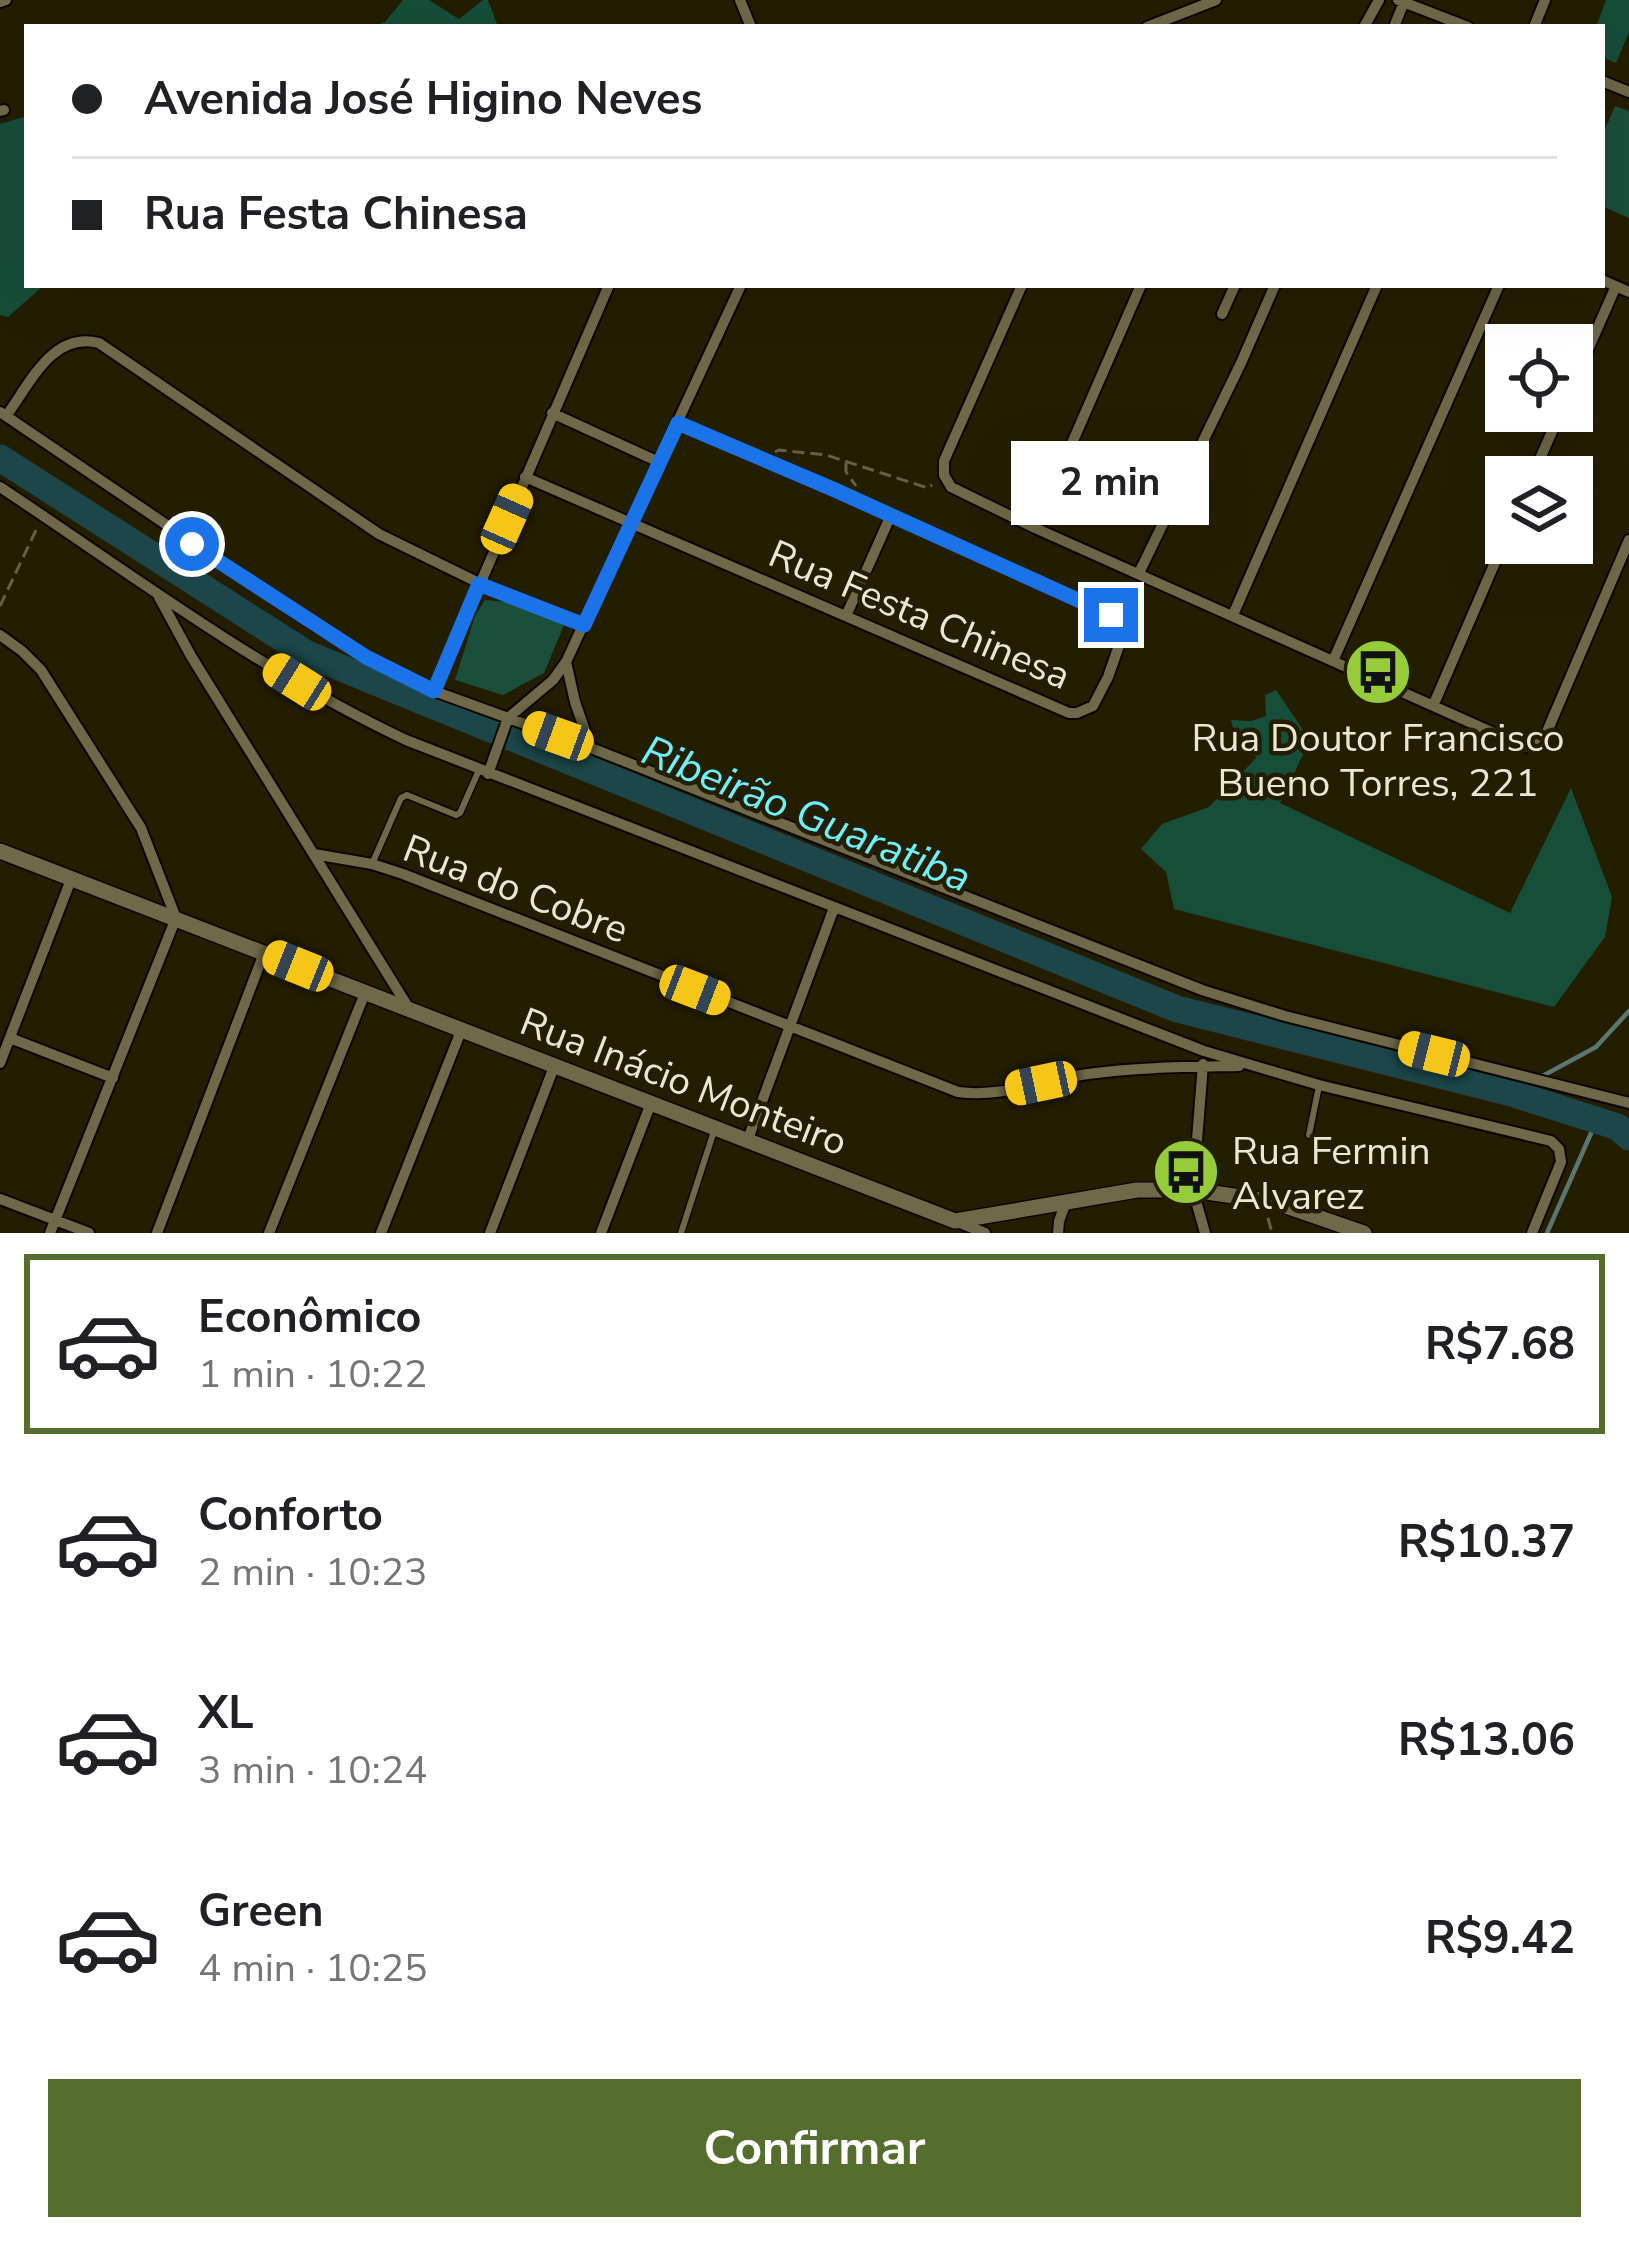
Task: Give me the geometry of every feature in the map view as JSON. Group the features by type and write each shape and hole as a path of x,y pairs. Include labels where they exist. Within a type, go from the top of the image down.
{"street":[{"path":"1154,24 1216,0"},
{"path":"1400,1 1426,4 1463,24"},
{"path":"1605,281 1629,292"},
{"path":"1593,338 1616,286"},
{"path":"434,691 608,288"},
{"path":"483,772 493,759 508,718 553,680 566,662 740,288"},
{"path":"1021,288 944,461 944,476 951,488 1526,747 1543,741 1629,540"},
{"path":"1035,528 1140,288"},
{"path":"1222,314 1234,288"},
{"path":"1138,573 1274,288"},
{"path":"1233,615 1376,288"},
{"path":"1333,661 1498,288"},
{"path":"584,625 479,584 379,535 99,343 87,340 62,346 3,414 307,620 434,691 591,748 1202,990 1285,1016 1629,1103"},
{"path":"552,413 661,463"},
{"name":"Rua Festa Chinesa","path":"526,477 1069,713 1093,706 1122,637 1111,615 678,423"},
{"path":"0,487 222,637 349,713 483,772 1204,1051 1319,1085 1551,1141 1559,1149 1561,1162 1532,1233"},
{"path":"846,616 891,515"},
{"path":"1432,706 1495,564"},
{"path":"157,592 191,656 410,1010"},
{"path":"0,634 40,670 141,828 176,917 53,1227"},
{"path":"566,662 591,748"},
{"name":"Rua Inácio Monteiro","path":"0,850 955,1221"},
{"name":"Rua do Cobre","path":"314,854 372,864 958,1092 1001,1091 1086,1074 1248,1066"},
{"path":"0,1063 72,878"},
{"path":"748,1139 834,908"},
{"path":"157,1233 264,953"},
{"path":"269,1233 365,993"},
{"path":"381,1233 461,1031"},
{"path":"10,1038 113,1078"},
{"path":"1204,1051 1193,1190 1205,1233"},
{"path":"490,1233 554,1067"},
{"path":"601,1233 651,1103"},
{"path":"955,1221 1137,1190 1193,1190 1274,1202 1364,1233"},
{"path":"0,1198 53,1227 89,1233"},
{"path":"1058,1233 1066,1202"},
{"path":"955,1221 986,1233"}],"lane":[{"path":"372,864 401,798 407,795 460,814 483,772"},
{"path":"1309,1135 1319,1085"},
{"path":"681,1233 716,1127"}],"path":[{"path":"764,460 778,450 826,455 928,488 944,476"},
{"path":"845,461 846,472 870,505"},
{"path":"0,606 43,515"}],"green space":[{"path":"403,0 429,0 459,19 488,0 497,24 379,24"},
{"path":"1606,0 1629,0 1629,32 1616,63 1605,58 1605,24 1597,24"},
{"path":"1615,106 1629,111 1629,218 1605,207 1605,129"},
{"path":"24,117 24,288 41,288 8,317 0,315 0,124"},
{"path":"485,600 519,603 564,625 544,673 503,695 455,680 475,616"},
{"path":"1276,690 1310,740 1280,803 1510,913 1571,788 1612,897 1605,937 1554,1007 1174,909 1166,872 1141,849 1162,824 1209,807 1257,757 1238,747 1231,720 1266,716 1265,695"}],"waterway":[{"name":"Ribeirão Guaratiba","path":"0,458 307,654 1177,1009 1511,1093 1618,1127 1629,1137"},
{"path":"1511,1093 1596,1047 1629,1011"},
{"path":"1547,1233 1596,1122"}],"place":[{"name":"Rua Doutor Francisco Bueno Torres, 221","path":"1378,672"},
{"name":"Rua Fermin Alvarez","path":"1186,1172"}],"route":[{"path":"192,544 366,657 434,691 479,584 584,625 678,423 1111,615"}]}
